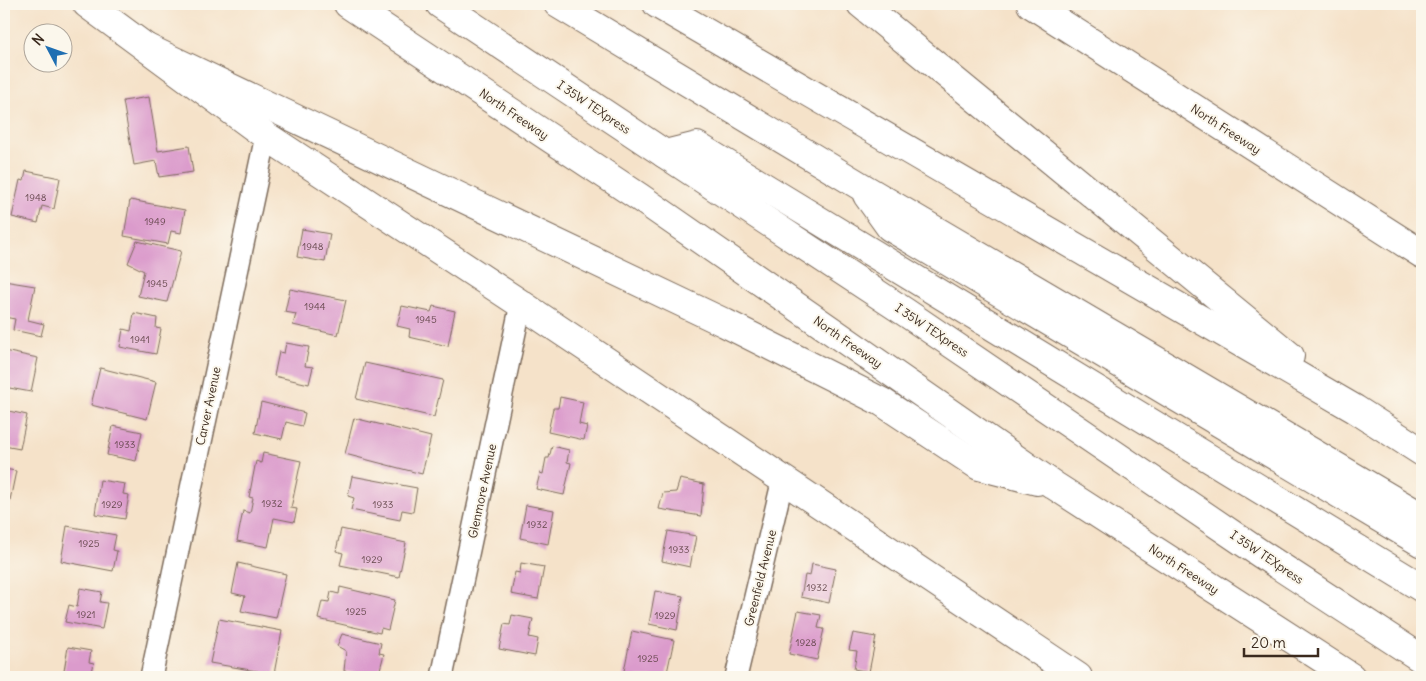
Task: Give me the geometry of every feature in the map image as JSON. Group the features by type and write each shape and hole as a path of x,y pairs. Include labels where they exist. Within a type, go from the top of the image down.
{"main road":[{"path":"87,4 266,136 522,304 1078,677"},
{"name":"North Freeway","path":"348,4 639,197 1055,486 1351,677"},
{"name":"I 35W TEXpress","path":"440,4 905,312 1261,554 1422,659"},
{"path":"558,4 862,187 1422,517"},
{"path":"657,4 1355,409 1422,452"},
{"path":"861,4 1355,409"},
{"name":"North Freeway","path":"1031,4 1422,254"},
{"path":"148,48 734,327 882,402 979,466 1055,486"},
{"path":"665,154 697,146 1422,588"},
{"path":"862,187 890,227 1422,543"}],"street":[{"name":"Carver Avenue","path":"151,677 266,136"},
{"name":"Glenmore Avenue","path":"442,677 522,304"},
{"name":"Greenfield Avenue","path":"736,677 783,479"}],"building":[{"path":"149,97 158,151 189,146 193,172 159,177 156,161 134,165 123,101"},
{"path":"26,171 60,178 54,209 42,206 38,223 12,217 20,180 24,181"},
{"path":"130,200 185,210 181,233 171,231 168,244 124,236"},
{"path":"302,229 330,234 325,262 297,257"},
{"path":"137,241 181,251 167,302 138,296 144,271 128,263"},
{"path":"4,281 35,286 28,320 44,324 41,336 13,330 15,319 4,317"},
{"path":"290,289 346,300 338,335 293,325 296,314 285,312"},
{"path":"402,306 431,312 433,306 455,311 448,346 409,337 410,329 397,326"},
{"path":"134,313 157,318 156,328 161,329 156,354 120,347 123,329 131,331"},
{"path":"286,343 309,347 305,366 313,367 309,384 274,376 279,352 284,353"},
{"path":"4,351 38,358 31,392 4,387"},
{"path":"365,363 443,380 434,417 356,399"},
{"path":"100,368 156,382 147,419 91,405"},
{"path":"560,397 583,402 579,424 587,426 584,440 548,432 553,408 558,408"},
{"path":"261,402 305,413 302,426 286,422 282,439 255,433"},
{"path":"4,410 27,415 20,449 4,446"},
{"path":"354,418 431,437 422,474 345,454"},
{"path":"113,426 142,432 136,461 107,455"},
{"path":"552,446 569,450 567,462 571,463 564,495 536,489 540,473 543,474 546,458 549,458"},
{"path":"263,453 301,461 291,508 297,509 294,522 274,518 268,547 237,541 243,511 250,513 253,498 249,497 256,461 261,463"},
{"path":"4,469 16,471 9,505 4,504"},
{"path":"352,476 417,488 413,512 402,510 400,520 351,510 354,498 348,496"},
{"path":"680,479 704,484 701,516 659,509 663,493 676,492"},
{"path":"100,480 125,484 123,494 129,495 125,519 95,514"},
{"path":"526,505 554,510 548,544 520,538"},
{"path":"67,526 116,535 113,550 117,551 113,571 61,561"},
{"path":"341,529 406,543 399,577 340,565 343,553 336,551"},
{"path":"668,531 696,536 690,567 662,561"},
{"path":"238,563 286,574 276,618 241,611 245,596 232,593"},
{"path":"521,563 544,567 538,599 511,594 515,572 520,573"},
{"path":"812,564 836,569 829,603 801,597 805,575 810,576"},
{"path":"340,587 395,600 388,630 381,628 380,633 318,619 322,601 329,602 331,592 339,594"},
{"path":"80,588 102,592 100,602 107,603 102,629 65,622 69,605 77,607"},
{"path":"655,591 683,596 677,630 649,624"},
{"path":"798,611 821,615 818,628 824,629 817,660 789,654"},
{"path":"512,615 533,619 529,637 538,639 535,656 499,649 504,624 510,625"},
{"path":"219,619 282,631 274,674 210,663"},
{"path":"632,631 674,640 666,677 623,676"},
{"path":"853,633 876,637 869,672 854,669 857,651 849,650"},
{"path":"342,634 381,643 379,653 384,654 378,677 344,671 346,651 337,646"},
{"path":"68,647 91,651 89,662 94,663 91,677 63,677"},
{"path":"489,673 507,676 489,677"}]}
